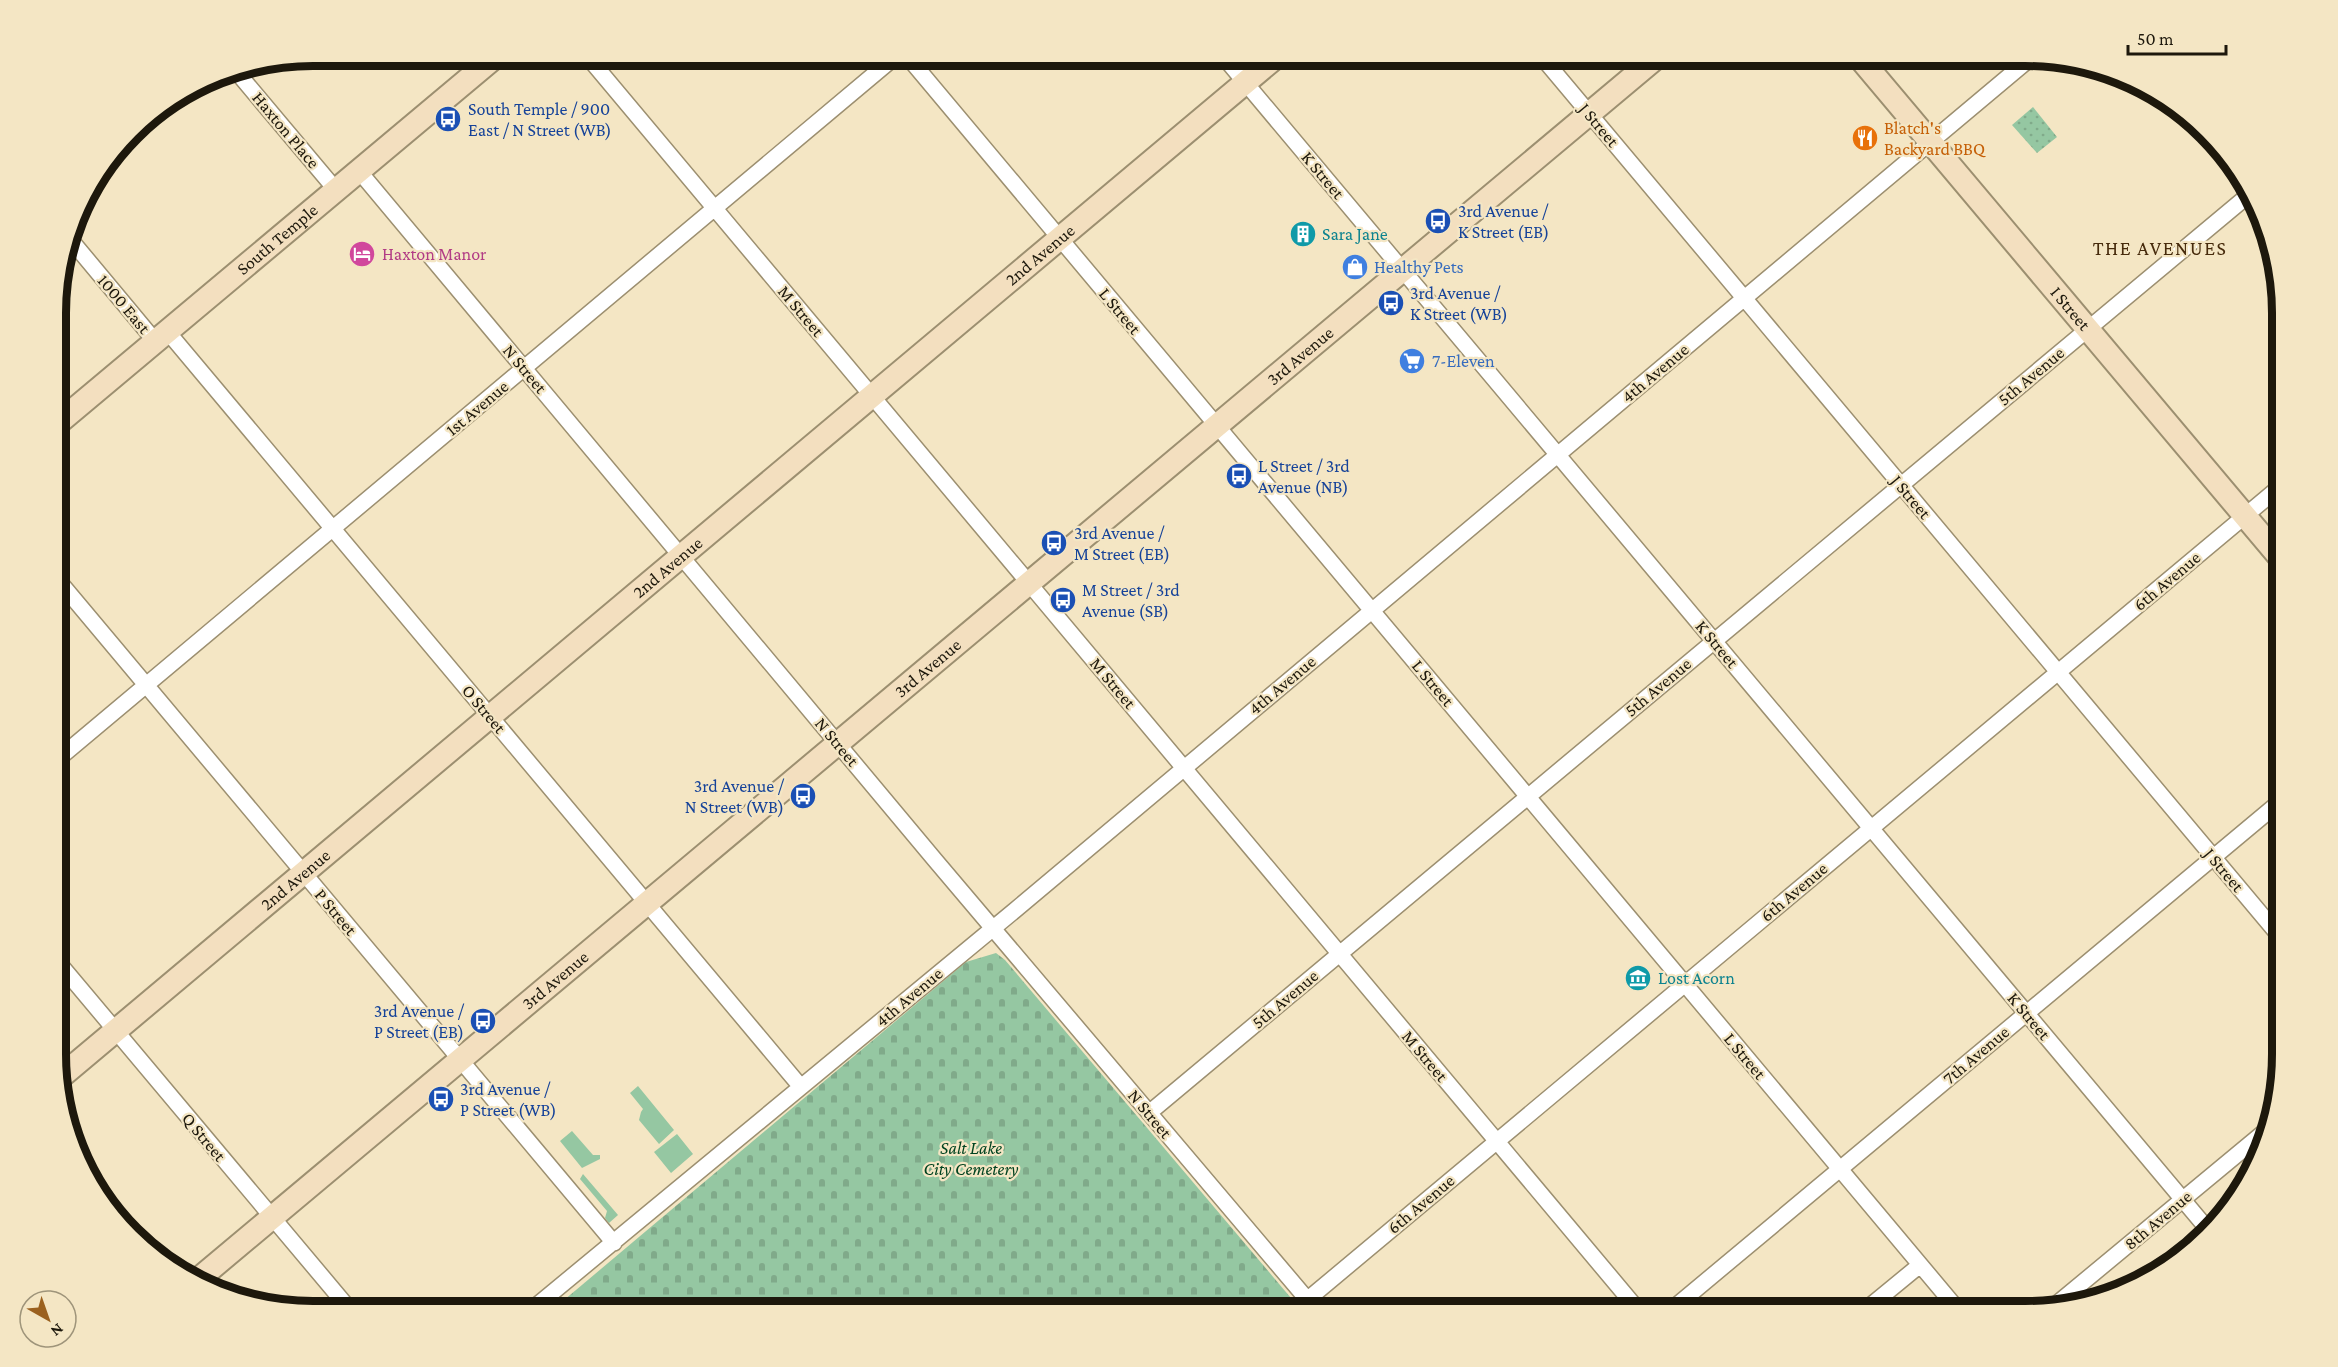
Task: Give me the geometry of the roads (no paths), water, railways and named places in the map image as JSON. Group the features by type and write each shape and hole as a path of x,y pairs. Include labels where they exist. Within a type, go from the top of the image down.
{"street":[{"name":"South Temple","path":"66,416 484,66"},
{"name":"M Street","path":"595,66 1631,1301"},
{"name":"1st Avenue","path":"66,752 884,66"},
{"name":"L Street","path":"915,66 1951,1301"},
{"name":"K Street","path":"1231,66 2204,1225"},
{"name":"2nd Avenue","path":"67,1071 1265,66"},
{"name":"J Street","path":"1549,66 2272,927"},
{"name":"3rd Avenue","path":"202,1275 1646,66"},
{"name":"I Street","path":"1866,66 2272,548"},
{"name":"4th Avenue","path":"542,1301 993,928 2022,66"},
{"name":"Haxton Place","path":"241,77 336,190"},
{"name":"N Street","path":"359,171 1308,1301"},
{"name":"5th Avenue","path":"1149,1113 2244,199"},
{"name":"1000 East","path":"75,245 161,336"},
{"name":"O Street","path":"161,336 333,529 801,1087"},
{"name":"6th Avenue","path":"1318,1301 1496,1141 2272,494"},
{"name":"P Street","path":"66,590 614,1243"},
{"name":"7th Avenue","path":"1682,1301 2272,808"},
{"name":"Q Street","path":"66,972 343,1301"},
{"name":"8th Avenue","path":"2064,1298 2257,1138"},
{"path":"1876,1301 1920,1265"}],"place":[{"name":"South Temple / 900 East / N Street (WB)","path":"448,119"},
{"name":"Blatch's Backyard BBQ","path":"1865,138"},
{"name":"3rd Avenue / K Street (EB)","path":"1438,221"},
{"name":"Sara Jane","path":"1303,234"},
{"name":"Haxton Manor","path":"362,254"},
{"name":"Healthy Pets","path":"1355,267"},
{"name":"3rd Avenue / K Street (WB)","path":"1391,303"},
{"name":"7-Eleven","path":"1412,361"},
{"name":"L Street / 3rd Avenue (NB)","path":"1239,476"},
{"name":"3rd Avenue / M Street (EB)","path":"1054,543"},
{"name":"M Street / 3rd Avenue (SB)","path":"1063,600"},
{"name":"3rd Avenue / N Street (WB)","path":"803,796"},
{"name":"Lost Acorn","path":"1638,978"},
{"name":"3rd Avenue / P Street (EB)","path":"483,1021"},
{"name":"3rd Avenue / P Street (WB)","path":"441,1099"}],"district":[{"name":"THE AVENUES","path":"2160,248"}],"park label":[{"name":"Salt Lake City Cemetery","path":"971,1158"}]}
